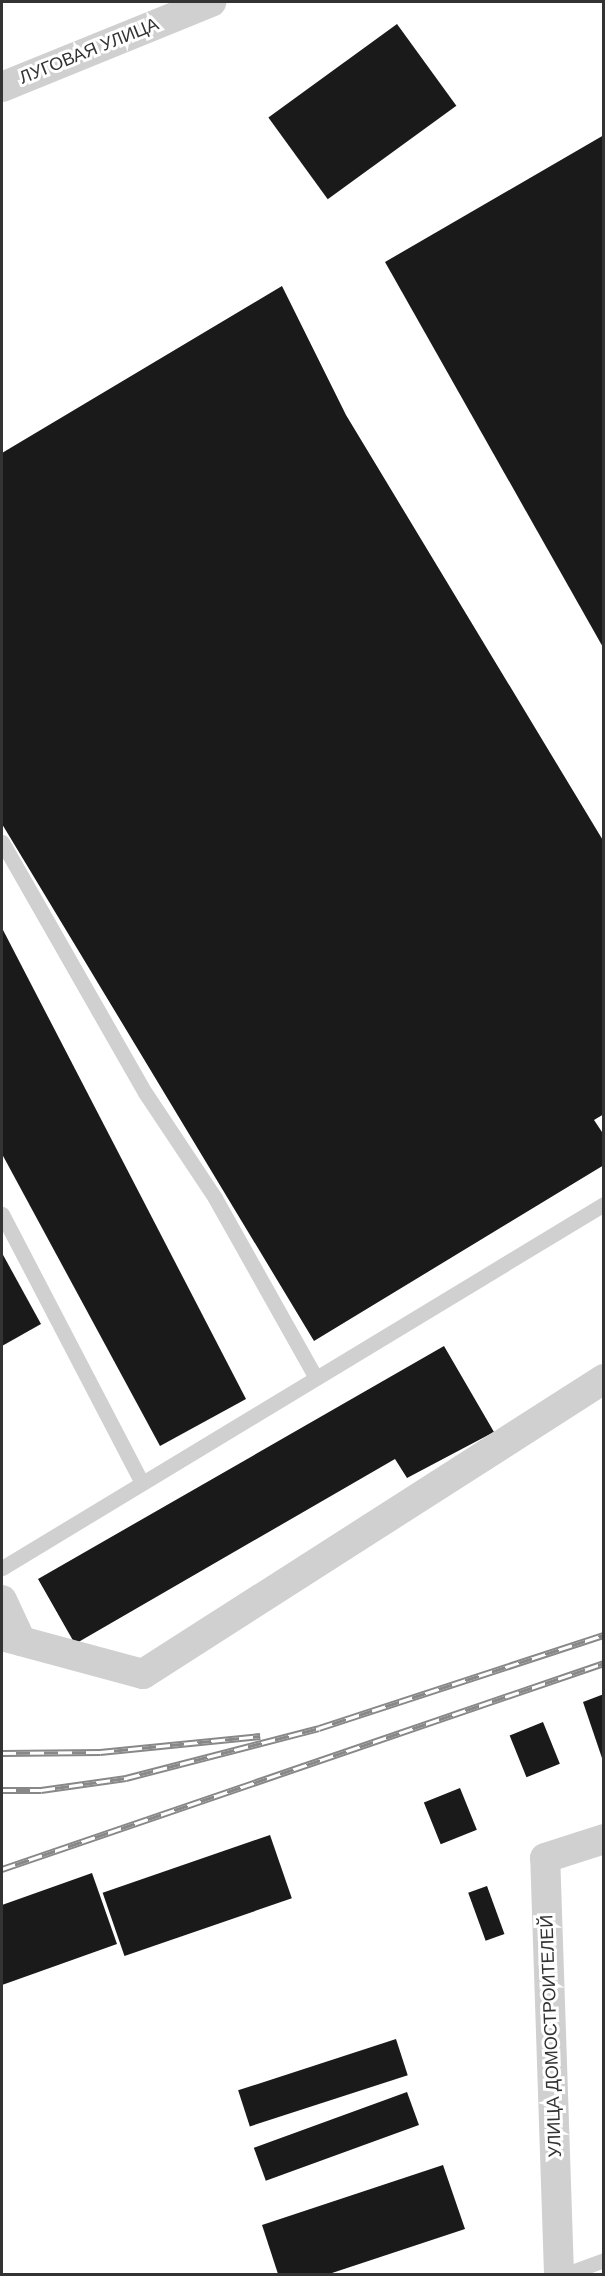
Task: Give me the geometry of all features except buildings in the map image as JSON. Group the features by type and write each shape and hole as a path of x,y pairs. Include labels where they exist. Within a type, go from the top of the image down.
{"street":[{"name":"ЛУГОВАЯ УЛИЦА","path":"2,87 211,2"},
{"path":"2,1599 11,1639 143,1674 603,1379"},
{"name":"УЛИЦА ДОМОСТРОИТЕЛЕЙ","path":"559,2274 545,1858 603,1839"}],"lane":[{"path":"2,842 146,1094 215,1197 316,1378"},
{"path":"2,1568 603,1204"},
{"path":"2,1214 142,1483"},
{"path":"566,2274 603,2260"}],"railway":[{"path":"2,1790 41,1790 126,1778 319,1728 604,1635"},
{"path":"2,1869 604,1663"},
{"path":"2,1753 100,1752 260,1736"}]}
